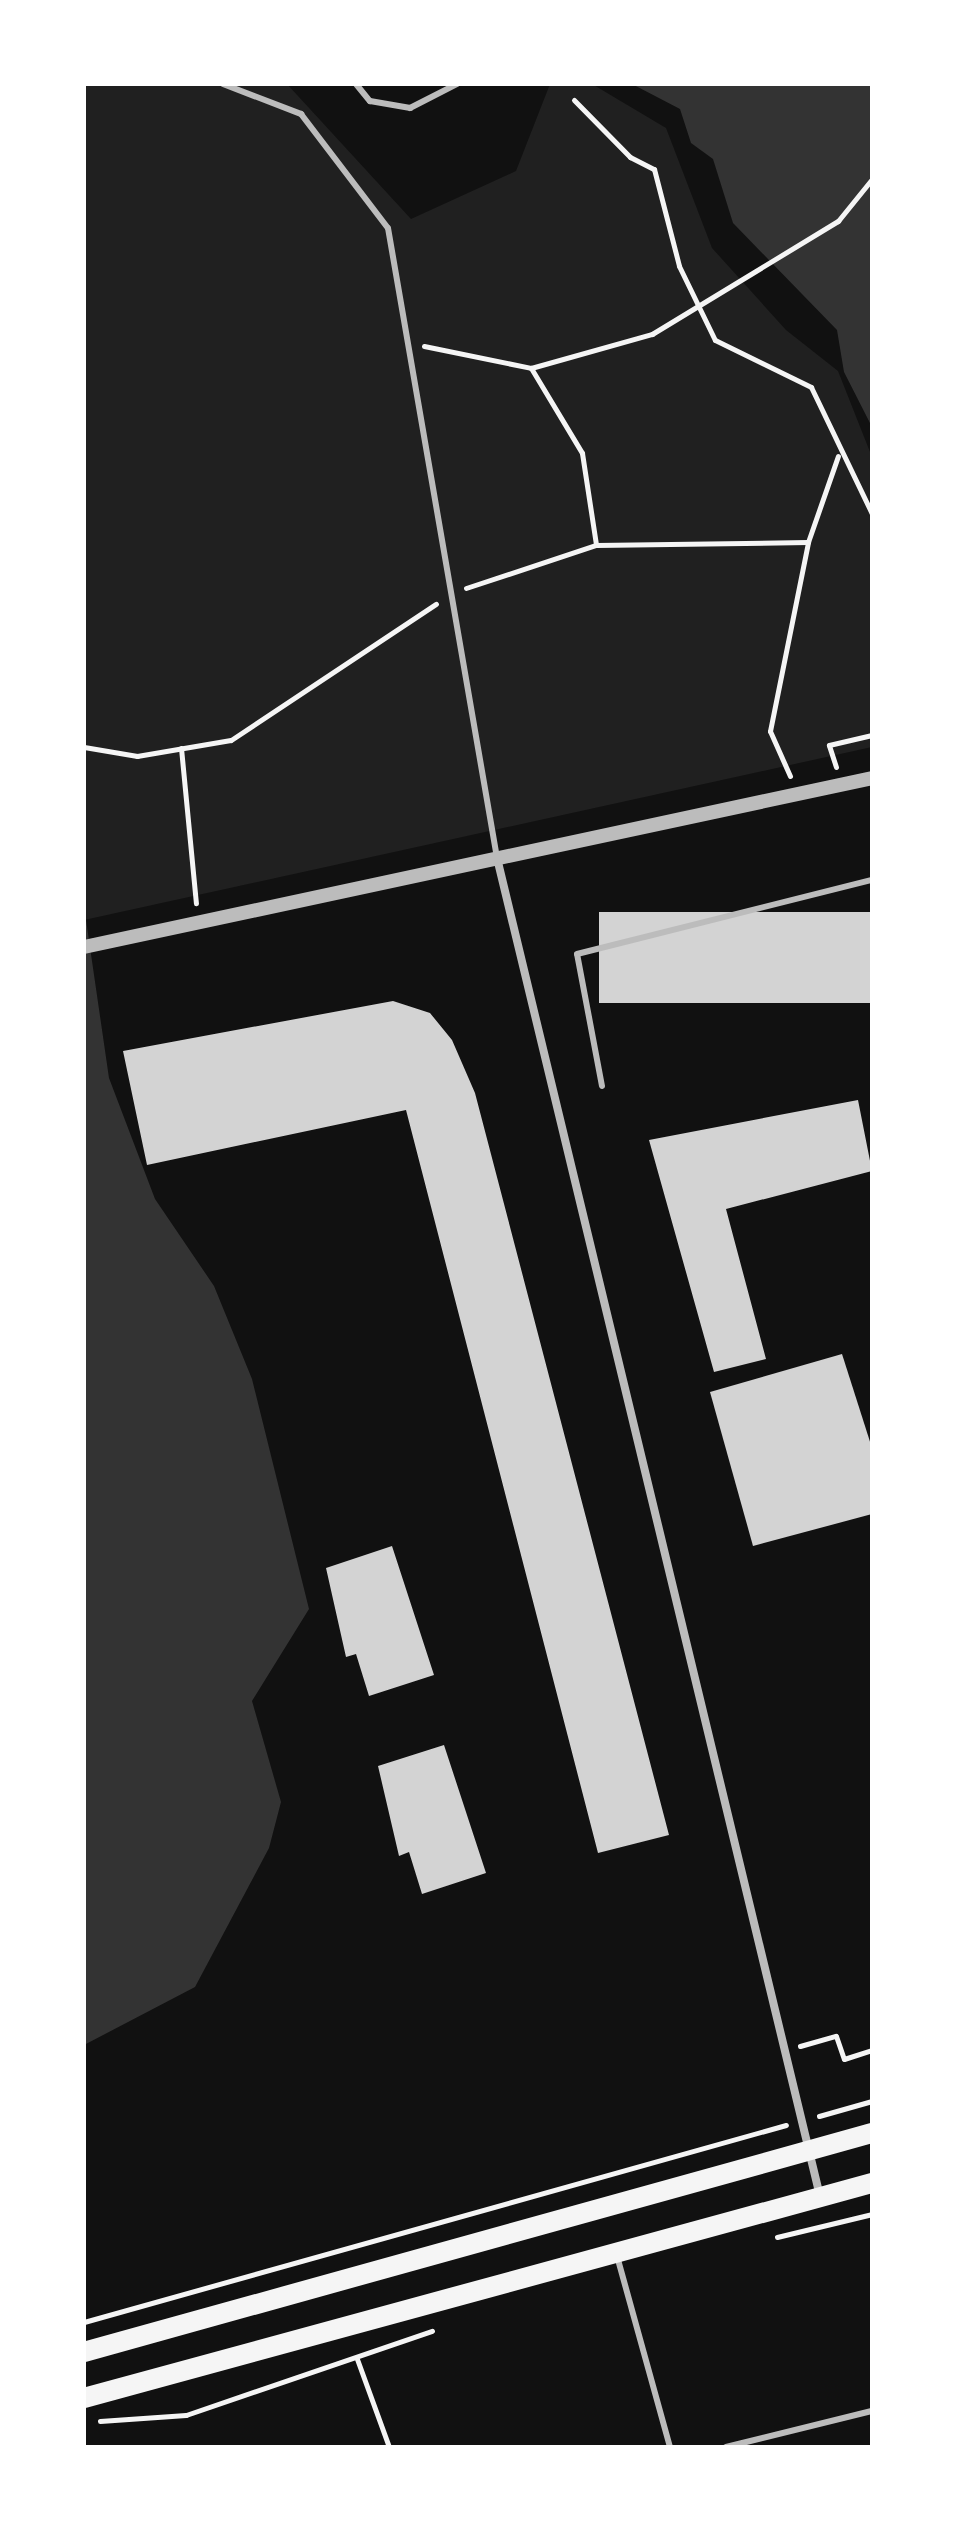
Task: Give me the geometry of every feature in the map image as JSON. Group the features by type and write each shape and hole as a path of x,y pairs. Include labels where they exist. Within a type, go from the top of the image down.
{"main road":[{"path":"84,2352 872,2133"},
{"path":"84,2398 872,2183"}],"street":[{"path":"84,947 872,778"},
{"path":"497,858 820,2197"}],"lane":[{"path":"223,84 301,114 388,228 497,858"},
{"path":"356,84 370,101 410,108 457,84"},
{"path":"602,1086 577,954 872,880"},
{"path":"616,2253 670,2447"},
{"path":"726,2447 872,2411"}],"path":[{"path":"574,100 630,157 654,169 696,308 715,340 811,387 838,455 872,514"},
{"path":"407,341 531,368 652,334 838,221 872,179"},
{"path":"531,368 582,453 596,545"},
{"path":"798,794 770,731 808,542 838,455"},
{"path":"84,747 137,756 231,740 451,594 596,545 808,542"},
{"path":"841,785 829,745 872,735"},
{"path":"181,748 199,922"},
{"path":"785,2050 836,2036 844,2059 872,2050"},
{"path":"84,2322 872,2101"},
{"path":"769,2239 872,2214"},
{"path":"92,2421 186,2415 446,2327"},
{"path":"357,2359 389,2447"}],"shaded area":[{"path":"84,84 287,84 411,219 516,171 550,84 592,84 666,128 712,248 786,330 838,371 872,457 872,747 84,920"},
{"path":"632,84 872,84 872,427 844,372 837,330 733,223 713,159 691,143 680,109"},
{"path":"84,906 109,1078 155,1199 214,1286 252,1379 309,1609 252,1701 281,1802 269,1848 195,1987 84,2045"}],"building":[{"path":"599,912 872,912 872,1003 599,1003"},
{"path":"393,1001 430,1013 452,1040 475,1093 669,1835 598,1853 406,1110 147,1165 123,1051"},
{"path":"858,1100 872,1171 726,1209 766,1359 714,1372 649,1140"},
{"path":"842,1354 872,1448 872,1514 753,1546 710,1392"},
{"path":"392,1546 434,1675 369,1696 356,1654 346,1657 326,1568"},
{"path":"444,1745 486,1873 422,1894 409,1852 399,1856 378,1766"}]}
